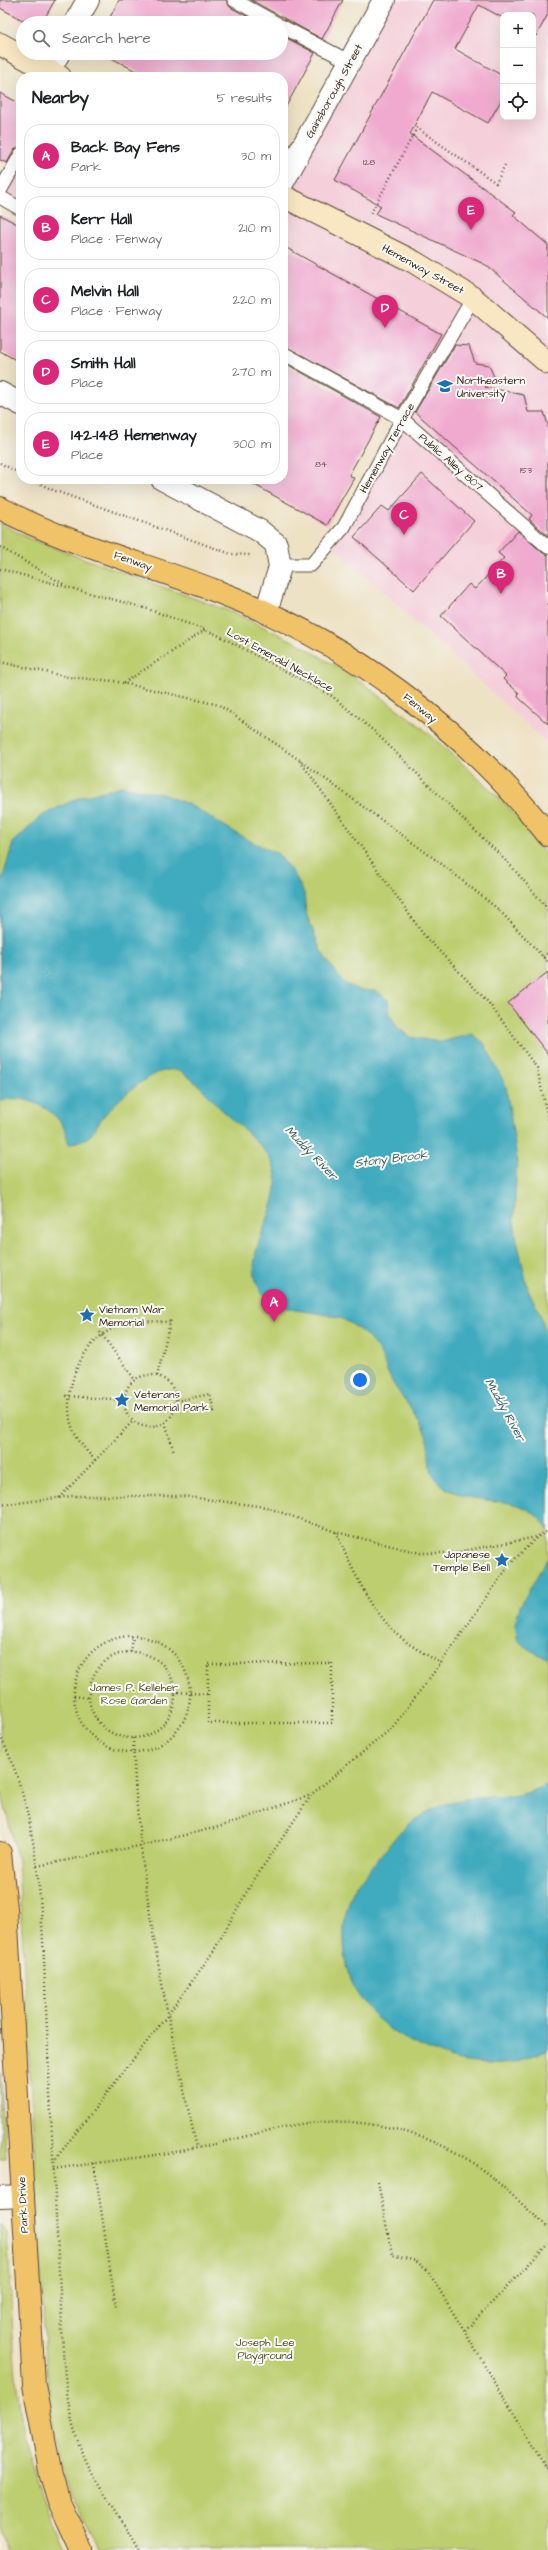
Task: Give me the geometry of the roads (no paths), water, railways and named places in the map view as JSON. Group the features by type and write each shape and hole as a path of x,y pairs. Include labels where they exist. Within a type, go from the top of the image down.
{"main road":[{"path":"0,44 16,51"},
{"path":"39,60 56,67"},
{"name":"Hemenway Street","path":"288,199 414,262 473,298 548,364"},
{"name":"Fenway","path":"0,508 64,537 215,590 266,612 340,652 422,709 496,775 548,835"},
{"name":"Park Drive","path":"0,1853 6,1909 34,2379 41,2431 58,2499 82,2550"}],"street":[{"path":"79,16 88,0"},
{"name":"Gainsborough Street","path":"288,173 384,0"},
{"path":"0,393 16,401"},
{"path":"171,484 260,532 276,544 280,567 266,612"},
{"path":"0,2197 23,2196"}],"lane":[{"path":"234,0 263,16"},
{"path":"288,30 350,62"},
{"path":"0,191 16,163"},
{"path":"0,197 16,206"},
{"name":"Hemenway Terrace","path":"279,562 288,565 311,565 344,527 402,419 473,298"},
{"name":"Public Alley 807","path":"288,356 402,419 548,547"}],"water":[{"path":"122,786 162,794 190,805 248,840 278,854 296,877 304,893 306,913 321,951 332,968 345,984 359,990 377,991 388,1000 390,1014 397,1027 410,1037 441,1042 472,1034 484,1043 506,1086 517,1158 514,1221 517,1240 528,1289 541,1316 548,1340 548,1530 539,1518 529,1510 517,1505 506,1502 467,1497 443,1487 432,1472 428,1442 423,1428 391,1380 380,1353 374,1344 362,1332 348,1322 328,1315 290,1309 278,1305 268,1300 261,1292 255,1277 254,1262 257,1247 273,1202 276,1186 275,1170 272,1162 260,1145 221,1109 200,1086 181,1072 175,1070 166,1070 156,1074 135,1086 116,1103 102,1118 89,1137 69,1145 62,1124 50,1112 26,1100 8,1099 0,1101 0,886 13,843 41,816 78,798"},
{"path":"548,1557 548,1657 537,1654 518,1641 515,1624 520,1606"},
{"path":"548,1783 548,2051 507,2064 484,2064 453,2059 408,2041 390,2029 366,2006 355,1989 347,1966 344,1928 349,1903 358,1882 403,1829 411,1822 444,1804 467,1799 525,1793"}],"place":[{"name":"142-148 Hemenway","path":"471,230"},
{"name":"Smith Hall","path":"385,328"},
{"name":"Northeastern University","path":"445,386"},
{"name":"Melvin Hall","path":"404,535"},
{"name":"Kerr Hall","path":"501,594"},
{"name":"Vietnam War Memorial","path":"87,1315"},
{"name":"Back Bay Fens","path":"274,1322"},
{"name":"Veterans Memorial Park","path":"122,1400"},
{"name":"Japanese Temple Bell","path":"502,1560"}],"water label":[{"name":"Muddy River","path":"311,1153"},
{"name":"Stony Brook","path":"391,1159"},
{"name":"Muddy River","path":"505,1410"}],"park label":[{"name":"James P. Kelleher Rose Garden","path":"134,1693"},
{"name":"Joseph Lee Playground","path":"265,2348"}]}
